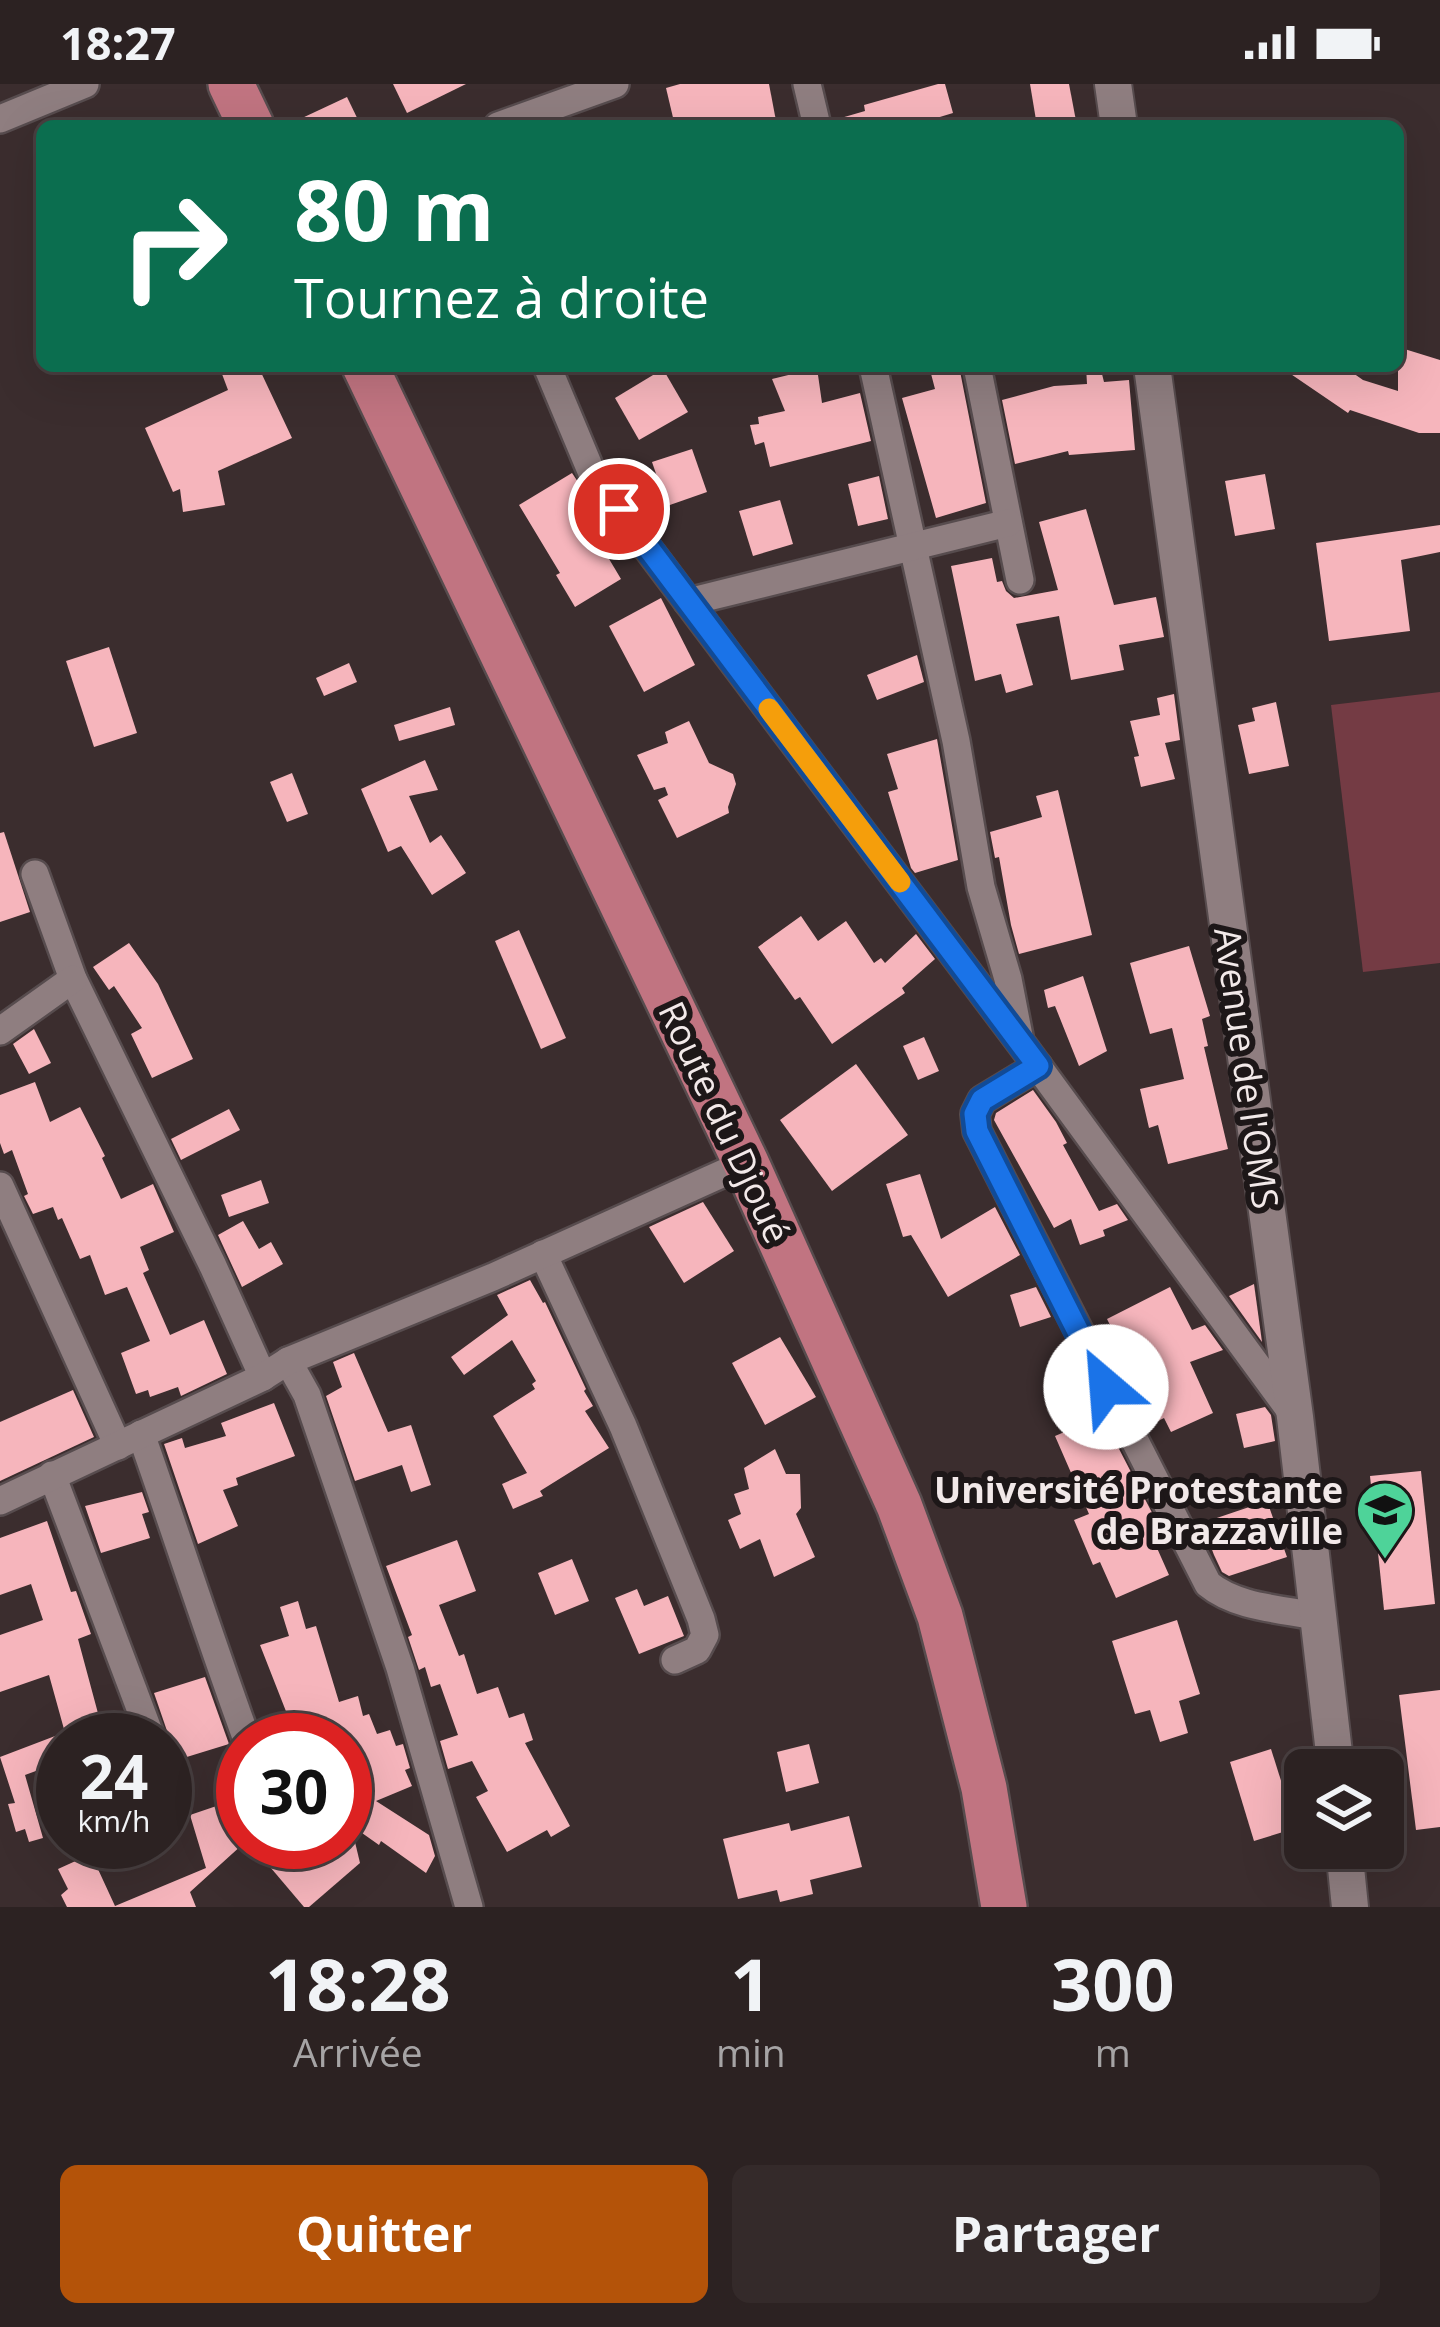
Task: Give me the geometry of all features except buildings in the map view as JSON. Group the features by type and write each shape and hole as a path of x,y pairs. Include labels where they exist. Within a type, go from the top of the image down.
{"main road":[{"path":"231,84 248,120"},
{"name":"Route du Djoué","path":"368,372 746,1163 899,1505 940,1616 984,1788 1004,1907"}],"street":[{"path":"0,119 85,84"},
{"path":"515,120 615,84"},
{"path":"808,84 816,120"},
{"path":"1113,84 1118,120"},
{"path":"550,372 591,471 1038,1066 1294,1417"},
{"path":"874,372 956,742 981,887 1008,979 1020,1042"},
{"path":"978,372 1020,580"},
{"name":"Avenue de l'OMS","path":"1153,372 1294,1417 1334,1749"},
{"path":"688,602 1008,524"},
{"path":"35,874 74,979 263,1377"},
{"path":"0,1031 74,979"},
{"path":"1038,1066 982,1100 975,1114 977,1131 1149,1472 1208,1584 1242,1601 1320,1616"},
{"path":"0,1501 288,1361 746,1163"},
{"path":"0,1186 129,1440 201,1603 237,1713"},
{"path":"543,1254 623,1426 701,1619 705,1636 697,1650 675,1660"},
{"path":"288,1361 307,1395 400,1667 469,1907"},
{"path":"52,1475 142,1713"},
{"path":"1346,1869 1350,1907"}],"shaded area":[{"path":"1440,692 1440,963 1363,972 1331,705"}],"slow traffic":[{"path":"769,709 900,882"}],"place":[{"name":"Université Protestante de Brazzaville","path":"1385,1561"}],"route":[{"path":"619,509 1038,1066 982,1100 975,1114 977,1131 1106,1387"}]}
